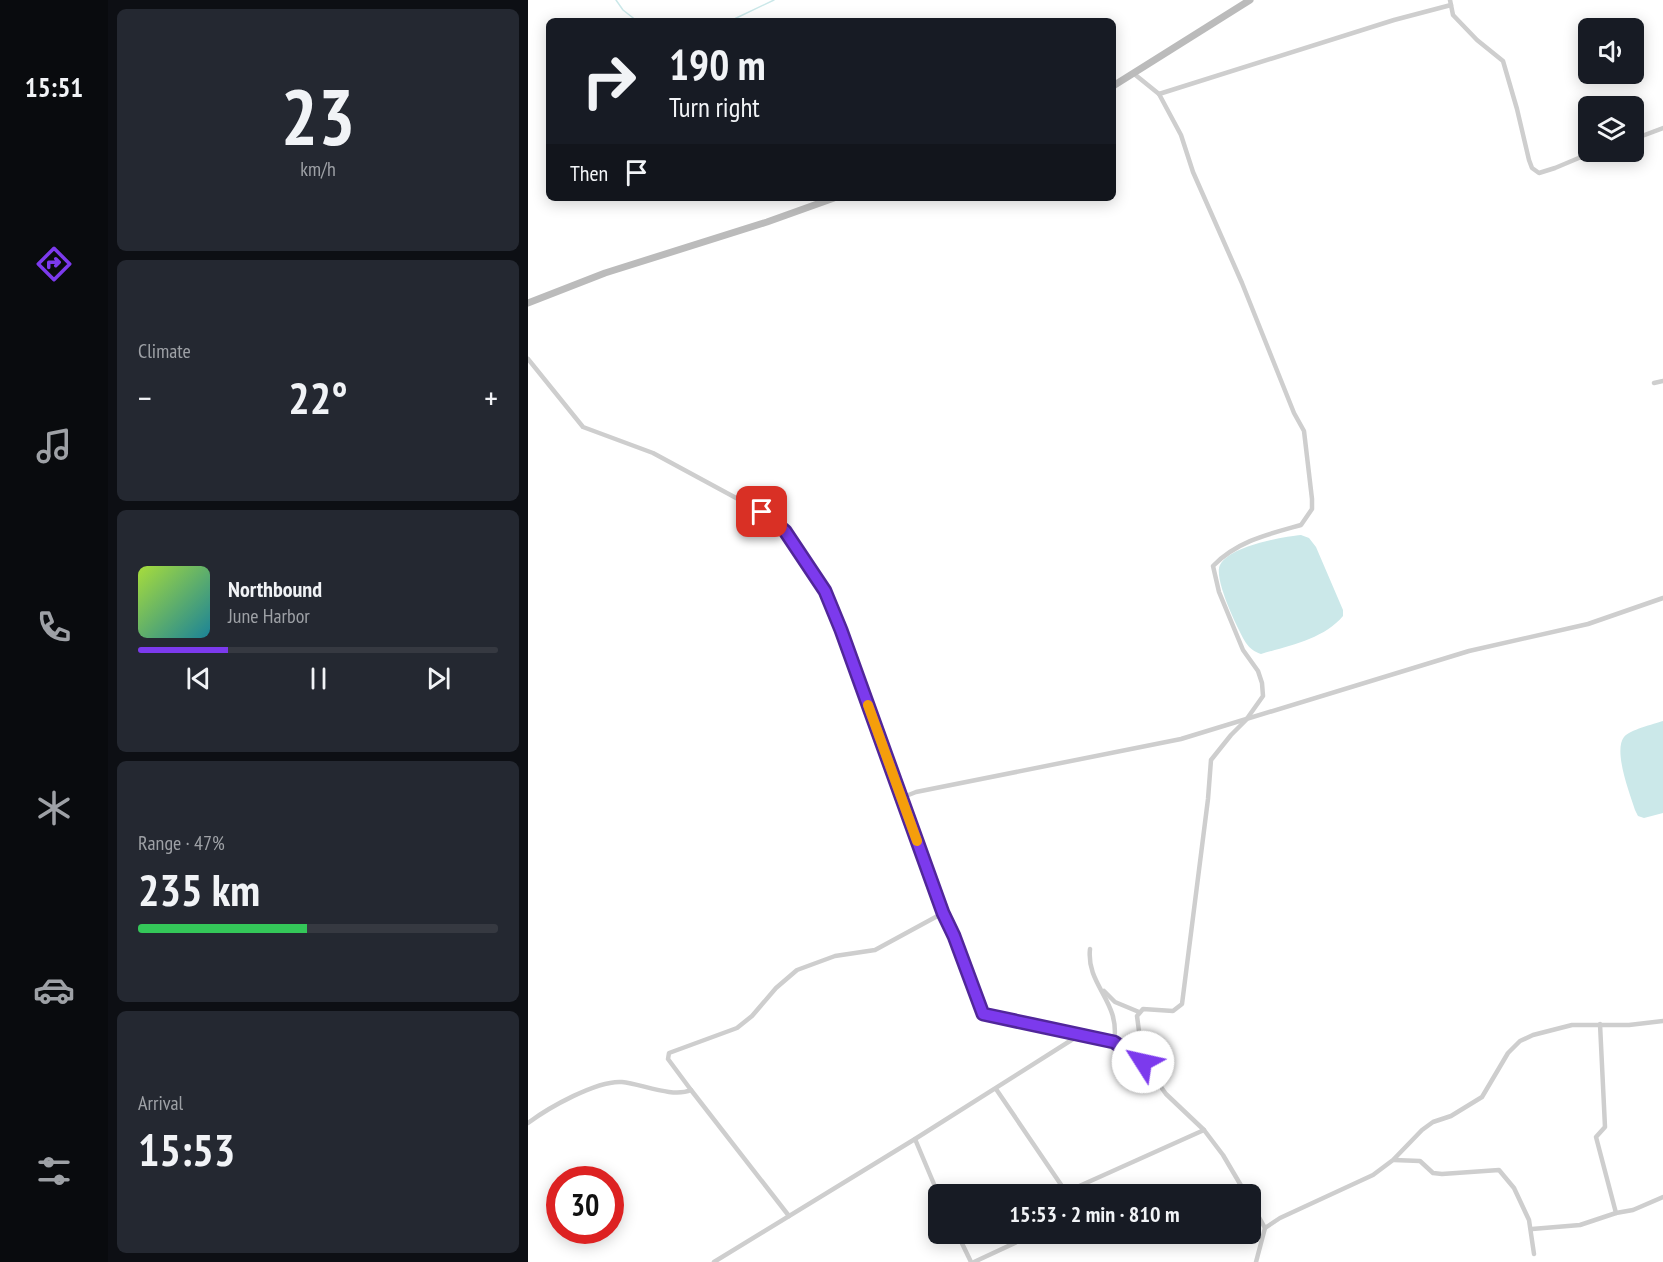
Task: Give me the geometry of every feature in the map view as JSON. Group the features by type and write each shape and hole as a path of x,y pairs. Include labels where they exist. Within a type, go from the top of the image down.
{"street":[{"path":"1116,84 1250,0"},
{"path":"1159,94 1451,3 1453,15 1503,62 1532,168 1539,173 1578,158"},
{"path":"1133,73 1159,94 1181,135 1193,172 1242,283 1294,413 1304,431 1312,499 1312,509 1305,522 1266,534 1230,550 1213,566 1220,592 1243,650 1258,671 1263,696 1246,720 1211,760 1182,1004 1173,1011 1143,1009 1139,1012 1137,1016 1143,1062"},
{"path":"1644,135 1663,128"},
{"path":"528,303 605,273 826,201"},
{"path":"528,359 583,428 653,453 762,512 785,531 825,591 841,630 943,913 983,1014 1114,1042 1143,1062 1166,1094 1204,1130 1223,1155 1240,1184"},
{"path":"1654,383 1663,381"},
{"path":"901,798 916,792 1181,739 1469,651 1588,624 1663,598"},
{"path":"789,1216 668,1059 669,1053 736,1028 752,1016 776,988 797,970 835,956 875,950 943,913"},
{"path":"1089,960 1090,949"},
{"path":"1084,955 1089,960 1098,984 1113,1010 1114,1042"},
{"path":"1098,984 1114,1002 1139,1012"},
{"path":"1256,1262 1265,1228 1280,1218 1373,1175 1394,1160 1422,1130 1433,1122 1451,1116 1482,1097 1508,1053 1520,1041 1558,1027 1600,1024 1629,1025 1663,1021"},
{"path":"1600,1024 1605,1127 1596,1137 1617,1213"},
{"path":"714,1262 996,1089 1081,1034"},
{"path":"528,1123 561,1104 609,1083 621,1082 674,1093 691,1090"},
{"path":"996,1089 1060,1184"},
{"path":"1086,1184 1204,1130"},
{"path":"915,1139 934,1184"},
{"path":"1394,1160 1420,1161 1433,1173 1442,1174 1499,1170 1514,1188 1529,1220 1534,1254"},
{"path":"1532,1229 1580,1225 1633,1210 1663,1197"},
{"path":"1261,1221 1265,1228"},
{"path":"963,1244 973,1262 1012,1244"}],"water":[{"path":"1301,535 1309,538 1316,547 1343,610 1343,616 1326,631 1316,636 1261,654 1248,645 1232,616 1220,581 1220,565 1226,558 1245,548 1270,540"},
{"path":"1663,721 1663,813 1644,818 1638,816 1626,784 1621,762 1621,744 1627,734"}],"waterway":[{"path":"616,0 623,10 633,18"},
{"path":"736,18 774,0"}],"slow traffic":[{"path":"868,705 917,841"}],"route":[{"path":"762,512 785,531 825,591 943,913 983,1014 1114,1042 1143,1062"}]}
